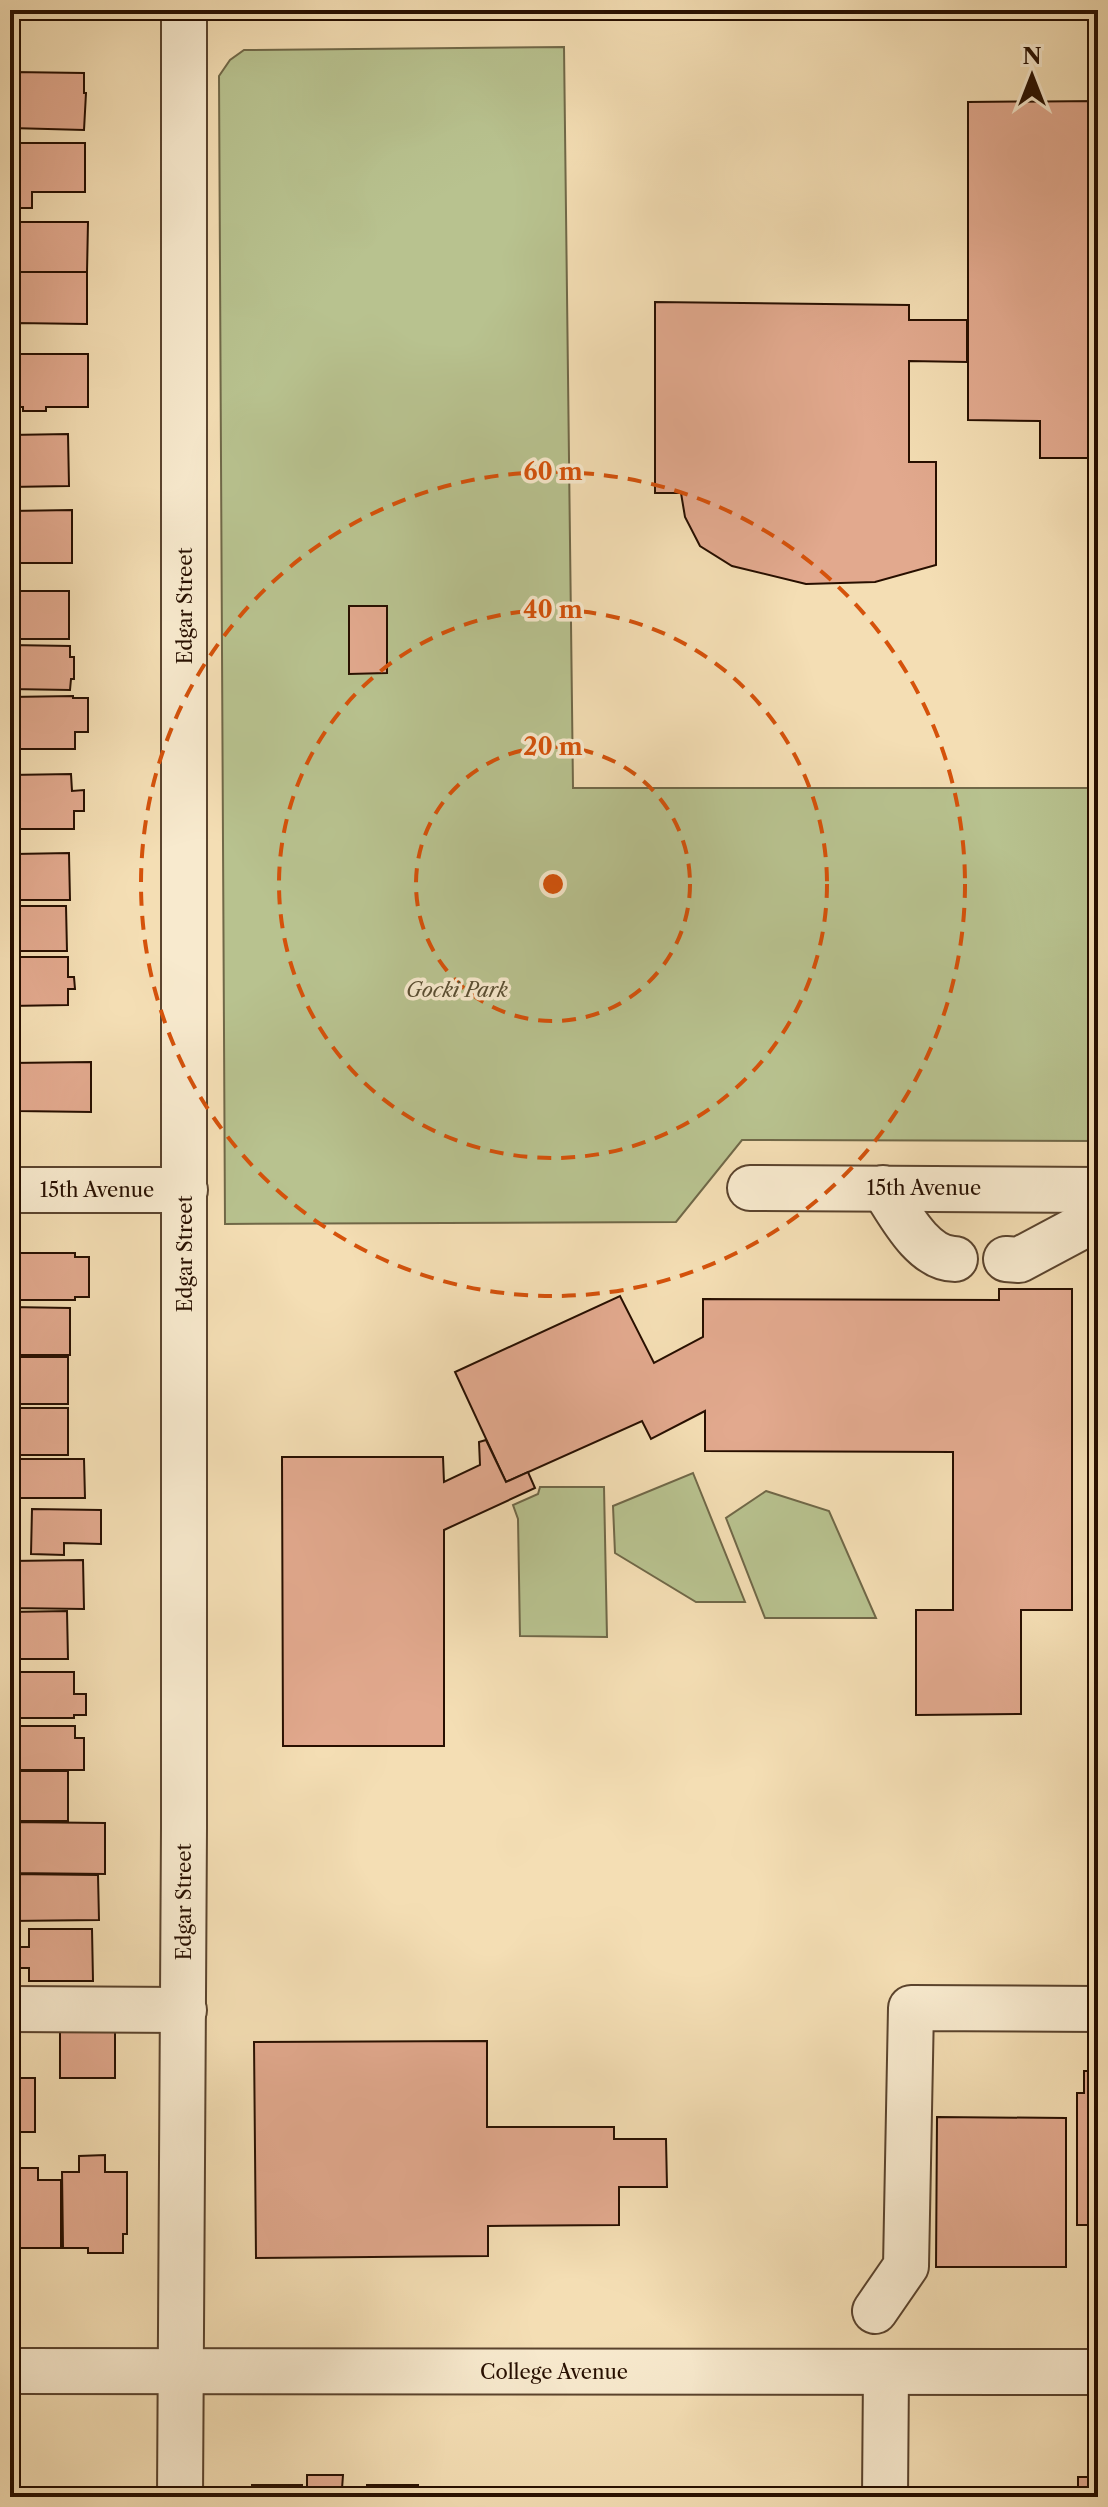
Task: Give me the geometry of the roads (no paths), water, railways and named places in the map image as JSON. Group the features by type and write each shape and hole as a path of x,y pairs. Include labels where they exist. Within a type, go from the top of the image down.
{"street":[{"name":"Edgar Street","path":"180,2497 184,2010 184,10"},
{"name":"15th Avenue","path":"750,1188 1098,1190"},
{"path":"883,1188 926,1246 947,1259 955,1259"},
{"name":"15th Avenue","path":"10,1190 185,1190"},
{"path":"1006,1259 1019,1260 1098,1218"},
{"path":"875,2311 906,2266 911,2008 1098,2009"},
{"path":"10,2009 184,2010"},
{"name":"College Avenue","path":"10,2371 1098,2372"},
{"path":"885,2497 886,2372"}],"park label":[{"name":"Gocki Park","path":"457,990"}]}
